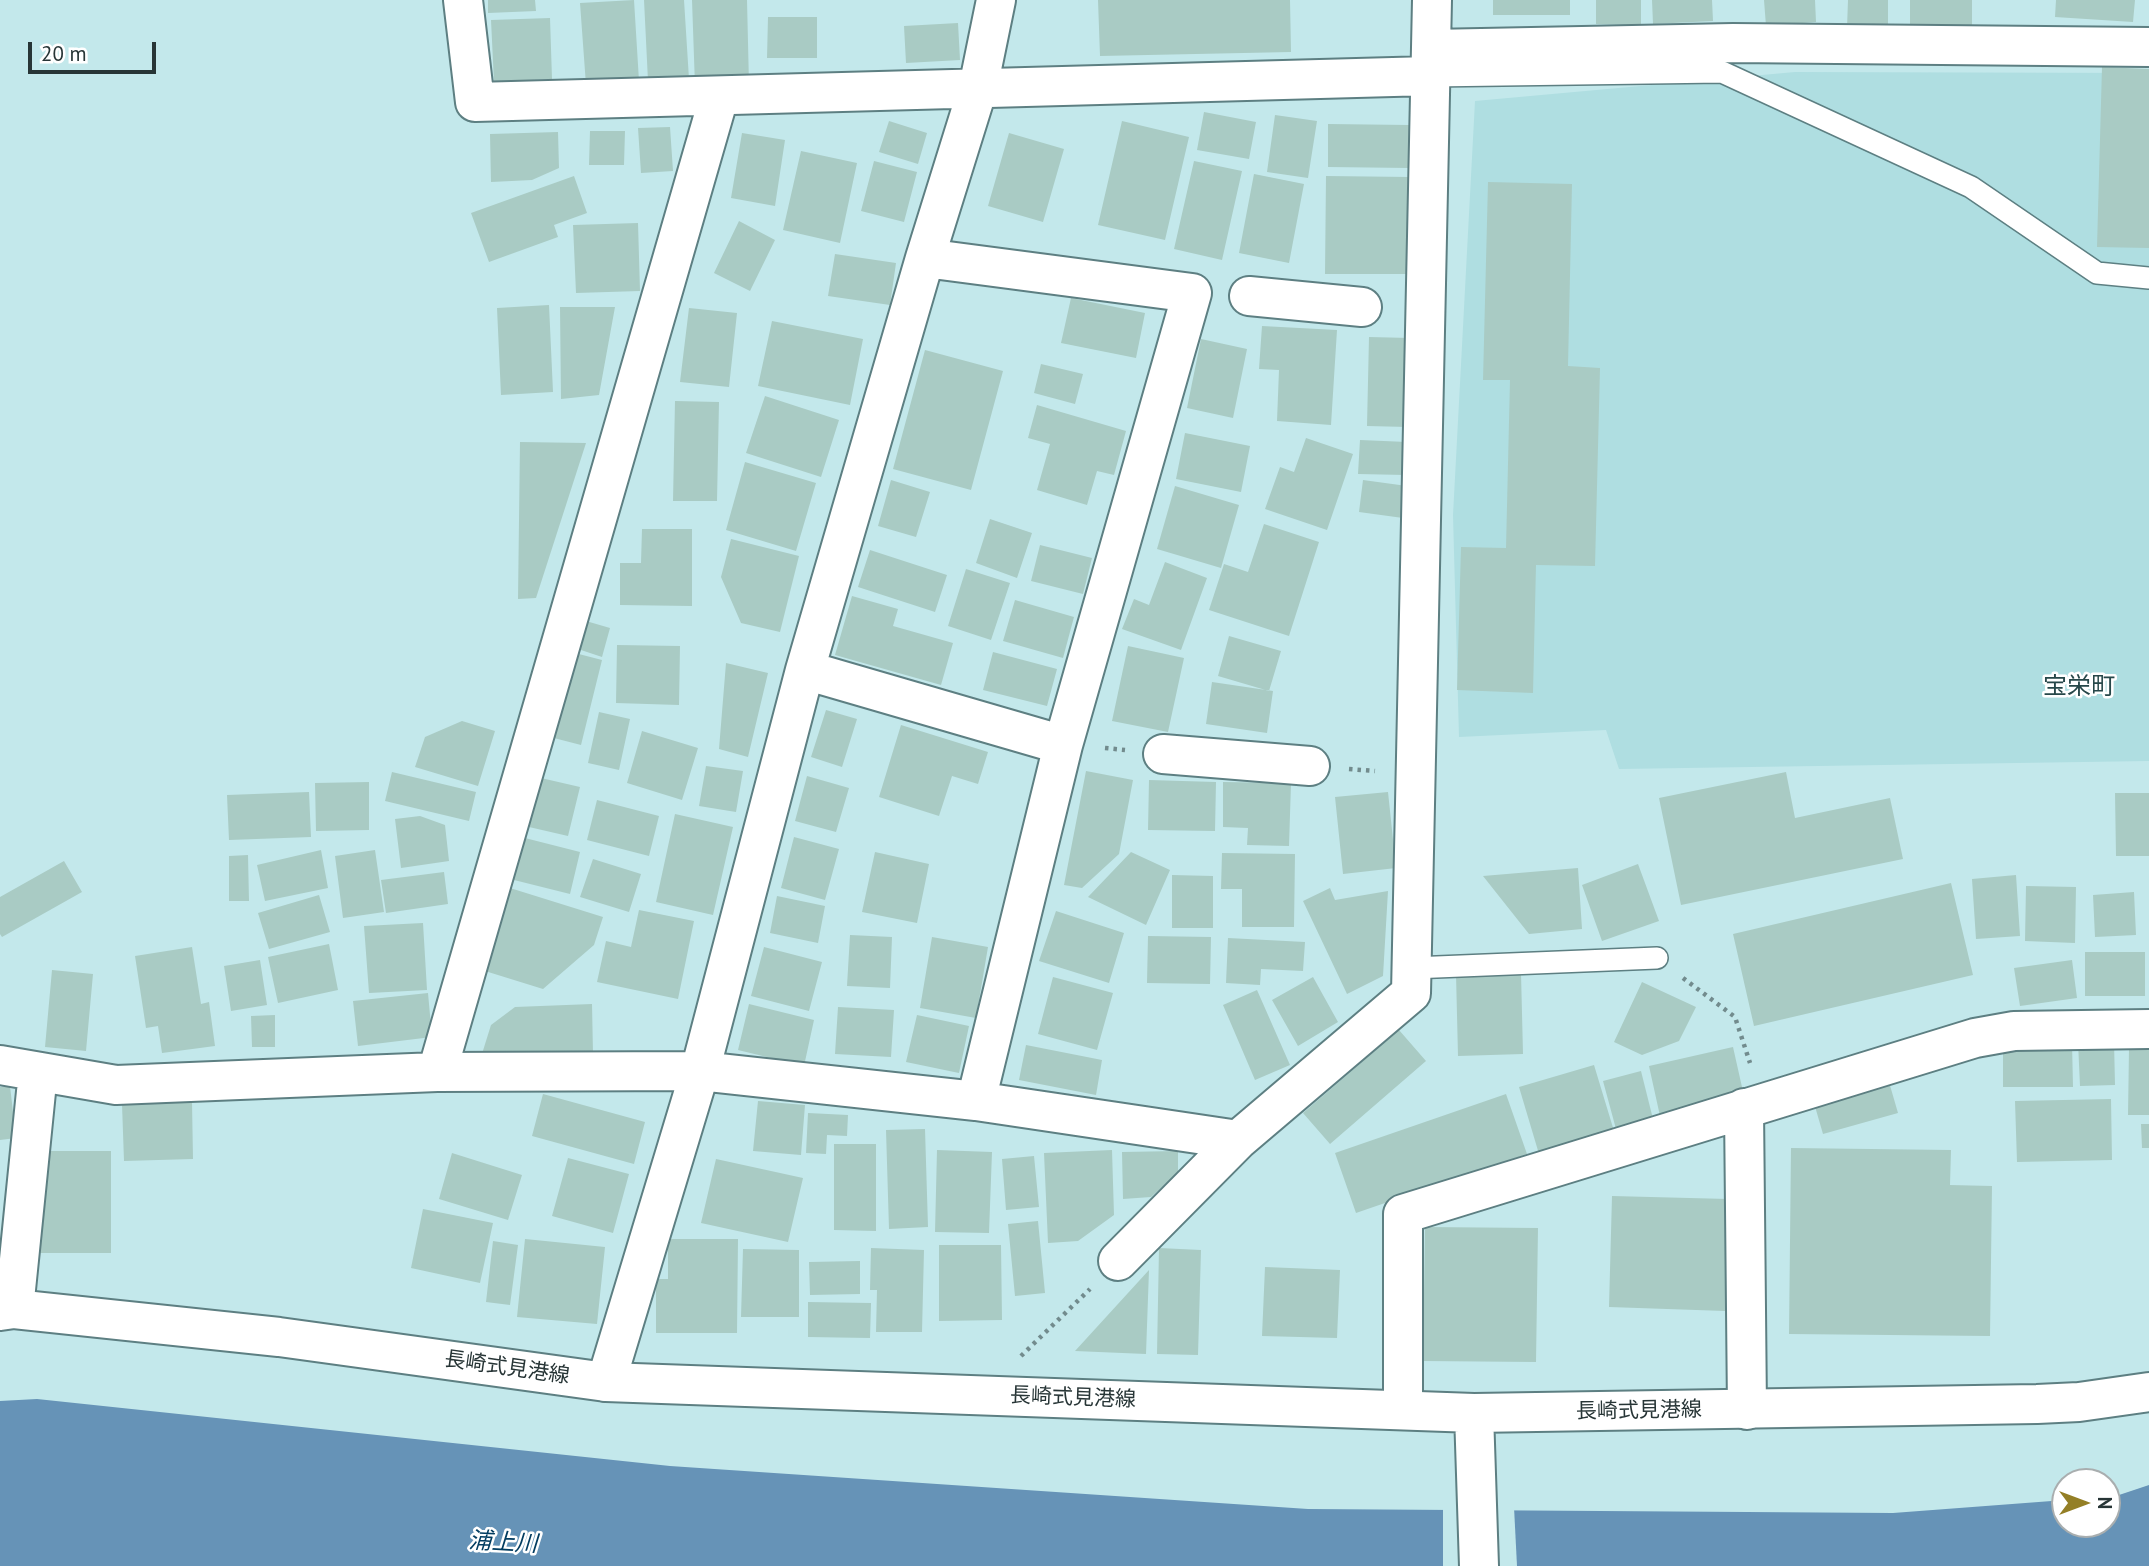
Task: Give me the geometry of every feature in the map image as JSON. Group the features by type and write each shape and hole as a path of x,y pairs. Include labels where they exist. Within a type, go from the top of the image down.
{"street":[{"path":"463,0 475,102 978,88 1733,43 2149,47"},
{"path":"606,1382 700,1071 805,670 925,258 978,88 996,0"},
{"path":"1118,1261 1238,1140 1411,993 1432,0"},
{"path":"438,1072 719,97"},
{"path":"925,258 1192,293 1063,745 976,1101"},
{"path":"1249,296 1362,307"},
{"path":"805,670 1063,745"},
{"path":"1163,754 1310,766"},
{"path":"1403,1410 1403,1214 1975,1038 2014,1031 2149,1029"},
{"path":"0,1065 116,1085 438,1072 700,1071 976,1101 1238,1140"},
{"path":"7,1310 38,1072"},
{"path":"1747,1410 1753,1105"},
{"name":"長崎式見港線","path":"7,1310 279,1338 606,1382 1474,1413 2051,1403 2079,1402 2149,1392"},
{"path":"1474,1413 1479,1566"}],"lane":[{"path":"1431,63 1722,72 1970,187 2096,273 2149,278"},
{"path":"1412,968 1657,958"}],"path":[{"path":"1063,745 1163,754"},
{"path":"1310,766 1416,774"},
{"path":"1657,958 1735,1017 1753,1105"},
{"path":"983,1394 1118,1261"}],"shaded area":[{"path":"1795,72 2149,73 2149,761 1619,769 1606,730 1459,737 1453,515 1475,101"}],"water":[{"name":"浦上川","path":"37,1399 670,1466 1308,1509 1893,1513 2051,1501 2051,1538 2121,1538 2121,1494 2149,1485 2149,1566 0,1566 0,1401"}],"pier":[{"path":"1443,1507 1514,1507 1517,1566 1443,1566"}],"building":[{"path":"488,0 535,0 536,11 488,13"},
{"path":"634,0 639,81 586,85 580,3"},
{"path":"644,0 684,0 689,79 648,81"},
{"path":"692,0 747,0 749,85 695,86"},
{"path":"1098,0 1290,0 1291,52 1100,56"},
{"path":"1493,0 1570,0 1570,15 1493,15"},
{"path":"1596,0 1641,0 1641,25 1596,24"},
{"path":"1652,0 1712,0 1713,21 1653,24"},
{"path":"1764,0 1815,0 1816,22 1766,26"},
{"path":"1848,0 1888,0 1888,29 1847,28"},
{"path":"1910,0 1972,0 1972,26 1910,25"},
{"path":"2056,0 2135,0 2133,22 2055,17"},
{"path":"768,17 817,17 817,58 767,58"},
{"path":"550,18 552,79 494,82 491,20"},
{"path":"958,23 960,60 906,63 904,26"},
{"path":"2102,67 2149,69 2149,248 2097,247"},
{"path":"1204,112 1256,122 1249,159 1197,150"},
{"path":"1275,115 1317,121 1308,178 1267,172"},
{"path":"889,121 927,133 918,164 879,152"},
{"path":"1122,121 1189,137 1165,240 1098,225"},
{"path":"1328,124 1409,125 1409,168 1328,167"},
{"path":"670,127 673,171 641,173 638,128"},
{"path":"590,131 625,131 624,165 589,165"},
{"path":"558,132 559,168 532,180 491,182 490,134"},
{"path":"742,133 785,140 775,206 731,198"},
{"path":"1009,133 1064,149 1043,222 988,206"},
{"path":"801,151 857,163 840,243 783,230"},
{"path":"874,161 917,172 904,222 861,211"},
{"path":"1194,161 1242,171 1222,260 1174,249"},
{"path":"1254,174 1304,184 1289,263 1239,253"},
{"path":"574,176 587,213 554,225 558,237 489,262 471,213"},
{"path":"1326,176 1410,177 1410,274 1325,274"},
{"path":"1488,182 1572,184 1568,366 1600,368 1595,566 1536,565 1533,693 1457,690 1461,547 1506,548 1510,380 1483,380"},
{"path":"739,221 775,240 750,291 714,273"},
{"path":"638,223 640,291 576,293 573,225"},
{"path":"835,254 896,263 890,305 828,296"},
{"path":"1071,298 1145,313 1136,358 1061,343"},
{"path":"549,305 553,392 501,395 497,308"},
{"path":"560,307 615,307 599,395 561,399"},
{"path":"689,308 737,313 729,387 680,382"},
{"path":"772,321 863,339 850,405 758,386"},
{"path":"1262,326 1337,330 1331,425 1277,421 1279,370 1259,369"},
{"path":"1369,337 1410,338 1408,427 1367,426"},
{"path":"1201,339 1247,349 1233,418 1187,408"},
{"path":"925,350 1003,371 971,490 893,469"},
{"path":"1041,364 1083,374 1075,404 1034,393"},
{"path":"765,396 839,420 821,477 746,453"},
{"path":"675,401 719,402 717,501 673,501"},
{"path":"1037,405 1126,431 1114,475 1097,471 1087,505 1037,490 1050,444 1028,438"},
{"path":"1185,433 1250,446 1241,492 1176,479"},
{"path":"1306,438 1353,454 1327,530 1265,509 1280,467 1294,472"},
{"path":"1360,440 1407,442 1405,475 1358,474"},
{"path":"520,442 586,443 536,598 518,599"},
{"path":"745,462 816,483 796,551 726,530"},
{"path":"891,480 930,492 916,537 878,526"},
{"path":"1363,480 1407,486 1403,518 1359,512"},
{"path":"1175,486 1239,505 1221,568 1157,549"},
{"path":"990,519 1032,533 1017,578 976,563"},
{"path":"1264,524 1319,542 1289,636 1209,610 1224,564 1248,572"},
{"path":"642,529 692,529 692,606 620,605 620,563 641,563"},
{"path":"731,539 799,556 780,632 741,623 721,577"},
{"path":"1040,545 1092,558 1083,594 1031,581"},
{"path":"870,550 947,575 935,612 858,587"},
{"path":"1165,562 1207,578 1181,650 1122,629 1134,599 1149,605"},
{"path":"966,569 1010,583 991,640 948,626"},
{"path":"852,596 898,609 893,626 953,643 941,685 835,655"},
{"path":"1015,600 1074,617 1063,658 1003,641"},
{"path":"586,621 610,628 602,657 578,649"},
{"path":"1229,636 1281,651 1269,691 1218,676"},
{"path":"617,645 680,646 679,705 616,703"},
{"path":"1128,646 1184,658 1168,732 1112,721"},
{"path":"571,652 602,660 581,745 550,737"},
{"path":"993,652 1057,669 1047,706 983,690"},
{"path":"726,663 768,673 748,757 719,749"},
{"path":"1212,682 1273,691 1267,733 1206,724"},
{"path":"826,710 857,719 842,767 811,757"},
{"path":"599,712 630,719 619,770 588,763"},
{"path":"462,721 495,731 478,786 415,767 425,737"},
{"path":"901,725 988,752 978,784 952,776 939,816 879,797"},
{"path":"642,731 698,748 682,800 627,783"},
{"path":"706,766 743,771 736,812 699,806"},
{"path":"1086,771 1133,780 1119,854 1082,888 1064,885"},
{"path":"392,772 476,792 469,821 385,801"},
{"path":"1786,772 1795,818 1890,798 1903,859 1681,905 1659,798"},
{"path":"807,776 849,788 836,832 795,821"},
{"path":"541,778 580,787 568,836 529,827"},
{"path":"1149,780 1216,782 1215,831 1148,830"},
{"path":"369,782 369,830 316,831 315,783"},
{"path":"1223,782 1291,783 1289,846 1247,845 1248,828 1223,827"},
{"path":"309,792 311,837 229,840 227,795"},
{"path":"1388,792 1396,868 1343,874 1335,797"},
{"path":"2115,793 2149,793 2149,856 2116,856"},
{"path":"597,800 659,816 649,856 587,840"},
{"path":"675,814 733,827 713,915 656,902"},
{"path":"420,816 445,825 449,861 401,868 395,819"},
{"path":"521,837 580,852 570,894 510,879"},
{"path":"794,837 839,849 825,900 781,888"},
{"path":"321,850 328,888 265,901 257,865"},
{"path":"375,850 384,912 343,918 335,856"},
{"path":"875,852 929,864 917,923 862,912"},
{"path":"1131,852 1170,870 1146,925 1088,897"},
{"path":"1222,853 1295,854 1294,927 1242,927 1242,889 1221,889"},
{"path":"248,855 249,901 229,901 229,856"},
{"path":"593,859 641,874 629,912 580,897"},
{"path":"64,861 82,892 2,937 0,897"},
{"path":"1638,864 1659,921 1602,941 1582,885"},
{"path":"1578,868 1582,929 1529,934 1483,876"},
{"path":"444,872 448,904 386,913 381,880"},
{"path":"1172,875 1213,876 1213,928 1172,928"},
{"path":"2016,875 2020,936 1976,939 1972,879"},
{"path":"1951,883 1973,975 1754,1026 1733,934"},
{"path":"2026,886 2076,887 2075,943 2025,941"},
{"path":"510,888 603,917 594,945 543,989 485,971"},
{"path":"1330,888 1335,900 1388,891 1383,976 1347,994 1303,901"},
{"path":"2134,892 2136,935 2095,937 2093,895"},
{"path":"319,895 330,932 269,949 258,913"},
{"path":"777,896 825,906 818,943 770,933"},
{"path":"639,910 694,921 678,999 597,982 606,941 631,947"},
{"path":"1056,911 1124,933 1109,983 1039,961"},
{"path":"423,923 427,990 369,993 364,926"},
{"path":"850,935 892,937 890,988 847,986"},
{"path":"1148,936 1211,937 1210,984 1147,983"},
{"path":"932,937 988,947 976,1018 920,1008"},
{"path":"1228,938 1305,942 1303,971 1261,969 1260,985 1226,983"},
{"path":"329,944 338,990 278,1003 268,957"},
{"path":"192,947 201,1004 209,1002 215,1046 162,1053 158,1026 146,1028 135,956"},
{"path":"764,947 822,962 809,1011 751,996"},
{"path":"2085,952 2145,952 2145,996 2085,996"},
{"path":"260,960 267,1005 231,1011 224,966"},
{"path":"2072,960 2077,998 2020,1006 2014,968"},
{"path":"52,970 93,974 86,1051 45,1047"},
{"path":"1521,973 1523,1054 1458,1056 1456,974"},
{"path":"1053,977 1113,993 1097,1050 1038,1034"},
{"path":"1313,977 1338,1022 1298,1046 1272,1000"},
{"path":"1642,982 1696,1007 1679,1041 1642,1055 1614,1042"},
{"path":"1257,990 1290,1065 1255,1080 1223,1005"},
{"path":"428,993 432,1037 358,1046 353,1001"},
{"path":"592,1004 593,1054 481,1057 491,1025 515,1007"},
{"path":"749,1004 814,1020 804,1066 738,1050"},
{"path":"838,1007 894,1010 891,1057 835,1054"},
{"path":"275,1015 275,1047 252,1047 251,1016"},
{"path":"917,1015 969,1026 959,1073 906,1062"},
{"path":"1399,1030 1426,1061 1330,1144 1303,1113"},
{"path":"2114,1041 2115,1085 2080,1086 2078,1042"},
{"path":"2072,1042 2073,1087 2003,1087 2003,1043"},
{"path":"1026,1045 1102,1060 1096,1095 1019,1080"},
{"path":"1733,1047 1744,1096 1660,1116 1649,1066"},
{"path":"2129,1049 2149,1049 2149,1115 2128,1115"},
{"path":"1594,1065 1614,1131 1539,1154 1519,1087"},
{"path":"1641,1071 1653,1119 1616,1129 1603,1081"},
{"path":"1889,1082 1898,1113 1823,1134 1814,1103"},
{"path":"10,1086 16,1138 0,1140 0,1087"},
{"path":"543,1094 645,1122 634,1164 532,1136"},
{"path":"1506,1094 1527,1154 1356,1213 1335,1153"},
{"path":"2111,1099 2112,1160 2017,1162 2015,1101"},
{"path":"758,1101 805,1105 801,1155 753,1151"},
{"path":"192,1102 193,1159 124,1161 122,1104"},
{"path":"808,1113 848,1115 847,1136 827,1135 826,1154 806,1153"},
{"path":"2141,1124 2149,1124 2149,1148 2142,1148"},
{"path":"925,1129 928,1227 889,1229 886,1130"},
{"path":"834,1144 876,1144 876,1231 834,1230"},
{"path":"1791,1148 1951,1150 1950,1185 1992,1186 1990,1336 1789,1334"},
{"path":"937,1150 992,1152 989,1233 935,1232"},
{"path":"1112,1150 1114,1215 1078,1241 1048,1243 1044,1153"},
{"path":"38,1151 111,1151 111,1253 38,1253"},
{"path":"1178,1151 1178,1173 1151,1197 1123,1199 1122,1152"},
{"path":"452,1153 522,1175 508,1220 439,1199"},
{"path":"1034,1156 1039,1207 1006,1210 1002,1159"},
{"path":"568,1158 629,1174 613,1233 552,1216"},
{"path":"716,1159 803,1178 788,1242 701,1223"},
{"path":"1612,1196 1728,1199 1725,1311 1609,1307"},
{"path":"423,1209 493,1223 480,1283 411,1268"},
{"path":"1038,1221 1045,1293 1015,1296 1008,1224"},
{"path":"1425,1227 1538,1228 1536,1362 1423,1361"},
{"path":"525,1239 605,1247 597,1324 517,1317"},
{"path":"668,1239 738,1239 737,1333 656,1333 656,1279 668,1279"},
{"path":"493,1241 518,1245 510,1305 486,1302"},
{"path":"939,1245 1001,1245 1002,1320 939,1321"},
{"path":"871,1248 924,1250 922,1332 876,1332 877,1290 870,1290"},
{"path":"1159,1248 1201,1250 1198,1355 1157,1354"},
{"path":"743,1249 799,1250 799,1317 741,1317"},
{"path":"860,1261 860,1294 810,1295 809,1262"},
{"path":"1265,1267 1340,1270 1337,1338 1262,1336"},
{"path":"1149,1270 1146,1354 1075,1351"},
{"path":"808,1302 871,1303 870,1338 808,1337"}],"district":[{"name":"宝栄町","path":"2079,687"}]}
